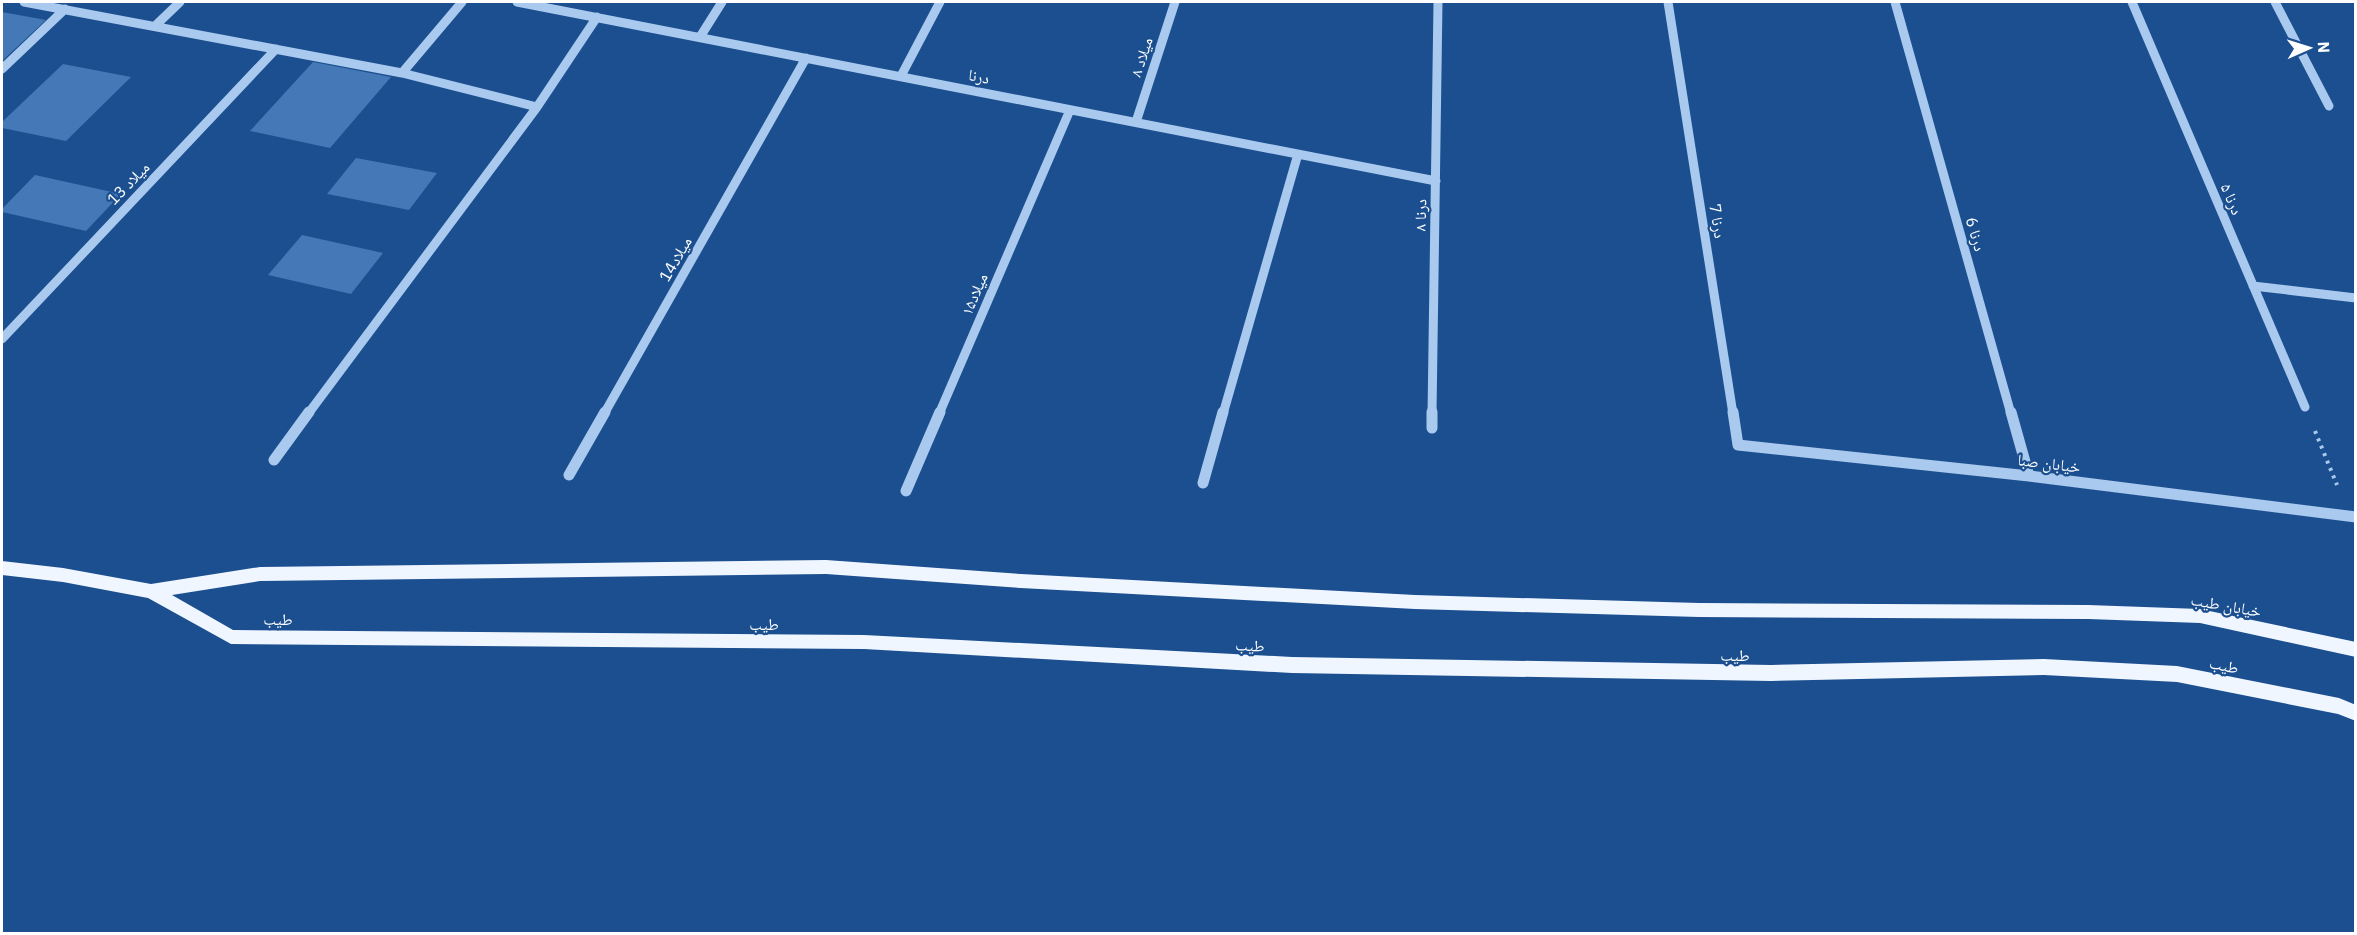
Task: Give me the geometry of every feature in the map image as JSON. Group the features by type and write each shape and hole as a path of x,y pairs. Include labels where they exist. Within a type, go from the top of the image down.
{"main road":[{"name":"طیب","path":"2,568 63,575 151,591 260,574 826,567 1021,581 1427,603 1699,610 2088,612"},
{"name":"طیب","path":"151,591 231,637 864,642 1292,665 1747,673 2044,667 2177,674 2339,706 2355,713"},
{"name":"خیابان طیب","path":"2088,612 2200,616 2355,650"}],"street":[{"path":"24,2 402,73 537,106"},
{"path":"155,26 180,2"},
{"path":"402,73 462,2"},
{"name":"درنا","path":"517,2 1436,181"},
{"path":"700,37 722,2"},
{"path":"901,76 940,2"},
{"name":"میلاد ۸","path":"1136,122 1175,2"},
{"name":"درنا ۸","path":"1432,428 1438,2"},
{"name":"درنا 7","path":"1668,2 1738,445"},
{"name":"درنا 6","path":"1895,2 2029,476"},
{"name":"درنا ۵","path":"2132,2 2305,407"},
{"path":"2275,2 2329,106"},
{"path":"2,69 65,9"},
{"path":"274,460 537,106 597,17"},
{"name":"میلاد 13","path":"2,339 276,49"},
{"name":"میلاد14","path":"569,475 806,58"},
{"name":"میلاد۱۵","path":"906,491 1070,110"},
{"path":"1203,483 1298,154"},
{"path":"2253,286 2355,298"},
{"name":"خیابان صبا","path":"1738,445 2029,476 2353,517"}],"path":[{"path":"2305,407 2353,517"}],"building":[{"path":"2,12 46,20 2,61"},
{"path":"313,62 391,77 330,148 250,131"},
{"path":"63,64 131,77 66,141 2,128 2,122"},
{"path":"356,158 437,173 409,210 327,194"},
{"path":"35,175 121,194 86,231 2,212 2,209"},
{"path":"302,235 383,253 351,294 268,275"}]}
